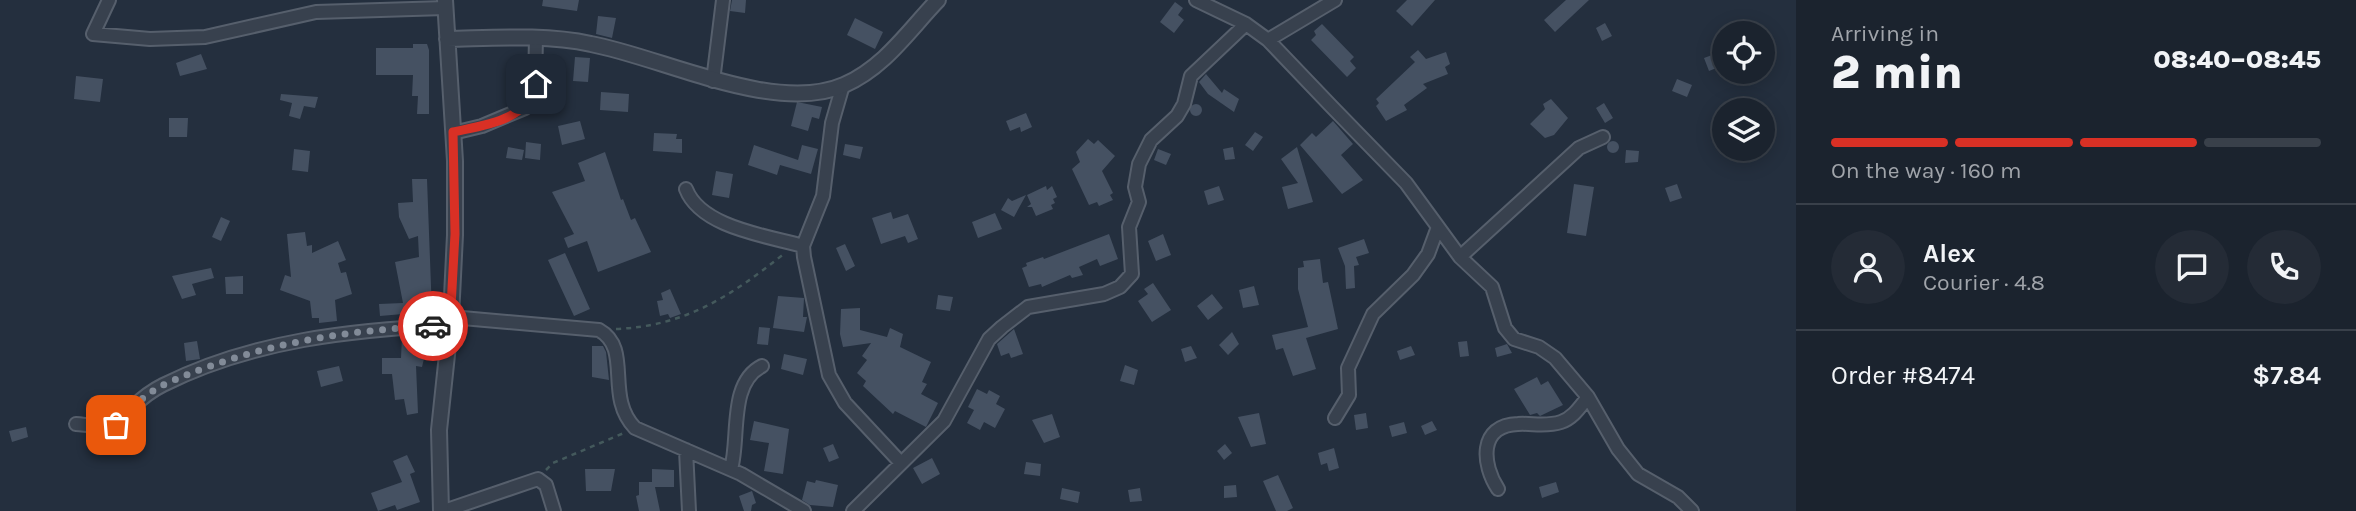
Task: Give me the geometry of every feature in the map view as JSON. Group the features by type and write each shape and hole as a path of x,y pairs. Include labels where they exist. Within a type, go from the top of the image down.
{"street":[{"path":"109,0 93,34 150,39 205,37 316,12 445,4 453,132 455,234 451,321 439,430 442,511 534,479 542,480 554,511"},
{"path":"713,81 723,0"},
{"path":"447,39 536,38 577,41 628,52 713,81 803,93 843,85 883,60 939,0"},
{"path":"1196,0 1245,24 1268,40 1406,183 1460,257 1492,287 1505,328 1514,339 1539,347 1555,358 1588,397 1618,449 1638,474 1678,497 1692,511"},
{"path":"1268,40 1335,0"},
{"path":"853,511 944,421 989,340 1017,314 1041,303 1087,300 1120,286 1132,274 1129,227 1139,202 1135,187 1139,164 1154,136 1177,116 1184,104 1191,76 1245,24"},
{"path":"453,132 482,126 526,108 536,84 536,38"},
{"path":"843,85 832,123 823,196 799,244 829,375 845,403 900,462"},
{"path":"1460,257 1579,148 1603,137"},
{"path":"686,189 690,199 742,231 799,244"},
{"path":"1335,418 1349,396 1348,368 1373,314 1413,275 1428,254 1438,227"},
{"path":"76,424 116,425 137,403 162,386 230,359 290,341 350,331 451,321 599,330 610,337 616,347 619,403 626,418 635,428 731,469 804,511"},
{"path":"731,469 736,452 741,390 752,371 762,366"},
{"path":"1498,489 1486,467 1485,456 1488,442 1494,435 1508,425 1557,423 1569,419 1588,397"},
{"path":"686,450 689,511"}],"path":[{"path":"599,330 648,328 691,314 741,286 799,244"},
{"path":"542,480 549,465 635,428"}],"building":[{"path":"543,0 579,0 577,11 542,6"},
{"path":"732,0 746,0 745,13 730,11"},
{"path":"1407,0 1435,0 1412,26 1396,11"},
{"path":"1566,0 1589,0 1555,32 1544,20"},
{"path":"1175,2 1183,8 1178,15 1184,20 1174,33 1160,22"},
{"path":"598,16 616,18 612,38 596,34"},
{"path":"855,18 883,32 875,49 847,35"},
{"path":"1605,23 1612,36 1602,41 1596,28"},
{"path":"1322,24 1354,57 1350,61 1356,68 1347,77 1311,40 1316,35 1314,31"},
{"path":"413,44 427,44 429,50 429,114 417,114 418,96 412,96 413,75 376,75 376,48 413,48"},
{"path":"1418,50 1426,59 1446,52 1450,64 1445,67 1448,74 1423,84 1427,88 1404,105 1407,110 1386,121 1376,106 1379,103 1376,99 1415,62 1410,57"},
{"path":"201,54 207,69 180,76 176,63"},
{"path":"1712,55 1712,70 1709,71 1704,58"},
{"path":"575,57 590,58 588,82 573,81"},
{"path":"1206,74 1222,93 1224,89 1239,99 1234,112 1208,94 1199,82"},
{"path":"76,76 103,79 100,102 74,99"},
{"path":"1677,79 1692,85 1687,97 1672,91"},
{"path":"601,92 629,94 628,112 600,110"},
{"path":"281,94 318,97 315,108 304,106 300,119 289,116 292,103 280,100"},
{"path":"1551,99 1568,118 1554,135 1545,138 1530,124 1545,109 1543,104"},
{"path":"797,102 822,107 819,119 812,117 808,131 791,126"},
{"path":"1604,103 1613,118 1605,123 1596,108"},
{"path":"1196,104 1202,110 1196,116 1190,110"},
{"path":"1026,113 1032,127 1021,132 1020,127 1010,131 1006,121"},
{"path":"169,118 188,118 187,137 169,137"},
{"path":"580,121 585,139 562,145 558,126"},
{"path":"1333,121 1353,144 1341,155 1363,180 1342,194 1300,145 1312,133 1316,137"},
{"path":"1255,132 1263,137 1253,151 1245,145"},
{"path":"654,133 677,134 676,139 682,139 682,153 653,151"},
{"path":"1088,139 1094,144 1098,140 1115,156 1102,171 1113,193 1110,195 1113,200 1099,206 1097,202 1089,205 1072,169 1080,162 1076,152"},
{"path":"1613,141 1619,147 1613,153 1607,147"},
{"path":"526,142 541,144 540,160 525,158"},
{"path":"845,144 863,147 860,159 843,155"},
{"path":"754,145 798,160 802,145 818,149 811,174 780,165 777,175 748,165"},
{"path":"508,147 524,150 522,160 506,158"},
{"path":"1233,147 1235,159 1225,160 1223,149"},
{"path":"1297,147 1313,202 1288,209 1282,187 1298,183 1281,159"},
{"path":"294,149 310,151 308,172 292,170"},
{"path":"1158,149 1171,154 1166,165 1154,160"},
{"path":"1626,150 1639,151 1638,162 1625,163"},
{"path":"605,152 621,200 623,199 631,220 635,218 651,252 598,272 587,241 568,248 564,238 574,234 552,192 585,181 578,163"},
{"path":"716,171 733,174 729,198 712,195"},
{"path":"412,179 427,179 432,313 415,314 415,318 403,319 403,314 380,316 379,304 403,303 395,262 419,257 418,236 409,239 399,217 398,203 413,202"},
{"path":"1574,184 1594,187 1586,236 1567,233"},
{"path":"1677,184 1682,198 1670,202 1665,188"},
{"path":"1046,186 1047,190 1052,186 1057,197 1051,205 1053,209 1036,216 1032,207 1027,207 1031,204 1027,195"},
{"path":"1219,186 1224,200 1208,205 1204,191"},
{"path":"1026,195 1014,217 1001,210 1008,198 1012,201"},
{"path":"891,212 893,219 908,214 918,239 908,243 905,236 881,244 872,218"},
{"path":"995,213 1002,229 978,238 972,222"},
{"path":"221,217 230,221 221,241 212,237"},
{"path":"305,232 307,246 312,245 312,253 338,241 346,260 338,263 341,273 346,272 352,294 335,300 337,321 319,323 319,318 312,318 310,301 280,290 285,275 291,277 287,234"},
{"path":"1109,234 1118,259 1100,266 1097,259 1079,267 1083,275 1072,278 1070,275 1042,287 1041,284 1029,287 1022,268 1027,266 1026,263 1043,257 1044,259"},
{"path":"1163,234 1171,255 1156,261 1148,241"},
{"path":"1364,239 1369,253 1356,257 1359,265 1354,266 1355,288 1346,289 1345,266 1338,248"},
{"path":"845,244 855,266 846,271 836,248"},
{"path":"565,253 590,309 574,316 548,260"},
{"path":"1320,259 1323,283 1328,282 1338,329 1306,338 1316,369 1293,376 1283,348 1276,350 1272,335 1308,327 1298,289 1298,268 1304,267 1303,261"},
{"path":"211,268 214,278 192,284 196,295 182,299 172,276"},
{"path":"243,276 243,294 226,294 225,277"},
{"path":"1153,283 1171,310 1152,322 1138,301 1148,294 1144,289"},
{"path":"1254,286 1259,305 1243,308 1239,290"},
{"path":"670,289 681,314 670,318 668,314 660,316 657,301 663,300 661,293"},
{"path":"1212,294 1223,308 1208,320 1197,306"},
{"path":"938,295 953,297 950,311 936,309"},
{"path":"778,296 804,298 803,317 807,317 804,332 773,328"},
{"path":"860,308 860,330 887,337 890,328 903,334 900,347 931,362 922,382 927,384 921,394 938,403 926,427 895,411 893,414 863,386 866,381 857,373 867,360 862,356 871,343 843,347 840,334 841,309"},
{"path":"759,327 770,328 768,345 757,344"},
{"path":"1014,329 1023,354 1011,358 1009,353 1001,356 997,344"},
{"path":"1232,332 1239,344 1228,355 1219,345"},
{"path":"414,336 414,340 428,342 422,367 416,366 418,413 407,415 404,399 395,400 392,374 382,374 382,358 401,358 402,337"},
{"path":"197,341 200,359 186,361 184,343"},
{"path":"1467,341 1469,356 1460,357 1458,342"},
{"path":"1507,344 1512,353 1497,357 1495,348"},
{"path":"592,346 603,346 606,352 609,380 592,377"},
{"path":"1191,346 1197,358 1185,362 1181,349"},
{"path":"1411,346 1415,355 1400,360 1397,351"},
{"path":"784,354 807,359 803,375 781,369"},
{"path":"1125,365 1138,370 1134,385 1120,381"},
{"path":"339,366 343,381 321,387 317,371"},
{"path":"1537,377 1541,385 1548,381 1563,405 1540,416 1537,413 1530,415 1514,389"},
{"path":"977,389 987,394 989,390 1000,396 996,404 1005,409 995,428 984,422 980,430 967,423 974,410 968,407"},
{"path":"1259,413 1266,444 1251,447 1238,417"},
{"path":"1366,413 1368,428 1356,430 1354,415"},
{"path":"1052,414 1060,437 1044,443 1032,420"},
{"path":"754,421 789,429 783,474 764,471 769,443 750,440"},
{"path":"1432,421 1437,430 1425,435 1421,426"},
{"path":"1404,422 1407,433 1392,437 1389,426"},
{"path":"26,427 28,437 12,442 9,431"},
{"path":"833,444 839,458 829,462 823,448"},
{"path":"1225,444 1232,453 1224,460 1217,451"},
{"path":"1334,448 1339,468 1329,471 1327,463 1321,465 1318,453"},
{"path":"407,455 415,472 410,474 420,502 397,510 395,505 378,511 371,493 402,482 393,461"},
{"path":"932,458 940,474 922,484 913,468"},
{"path":"1026,462 1041,464 1040,476 1024,474"},
{"path":"585,469 615,469 611,491 586,491"},
{"path":"652,469 674,470 674,487 655,487 660,511 639,511 636,496 639,495 639,482 652,482"},
{"path":"1278,475 1293,508 1287,511 1276,511 1263,481"},
{"path":"816,480 838,485 833,507 810,505 802,500 807,481 815,483"},
{"path":"1556,482 1559,492 1542,498 1539,487"},
{"path":"1236,485 1237,497 1224,498 1224,486"},
{"path":"1062,488 1080,492 1078,503 1060,499"},
{"path":"1140,488 1142,501 1130,502 1128,490"},
{"path":"752,491 756,503 752,505 751,511 744,511 739,496"}],"way so far":[{"path":"116,425 137,403 162,386 230,359 290,341 338,333 433,326"}],"route":[{"path":"433,326 450,325 455,234 453,132 482,126 526,108 536,84"}]}
